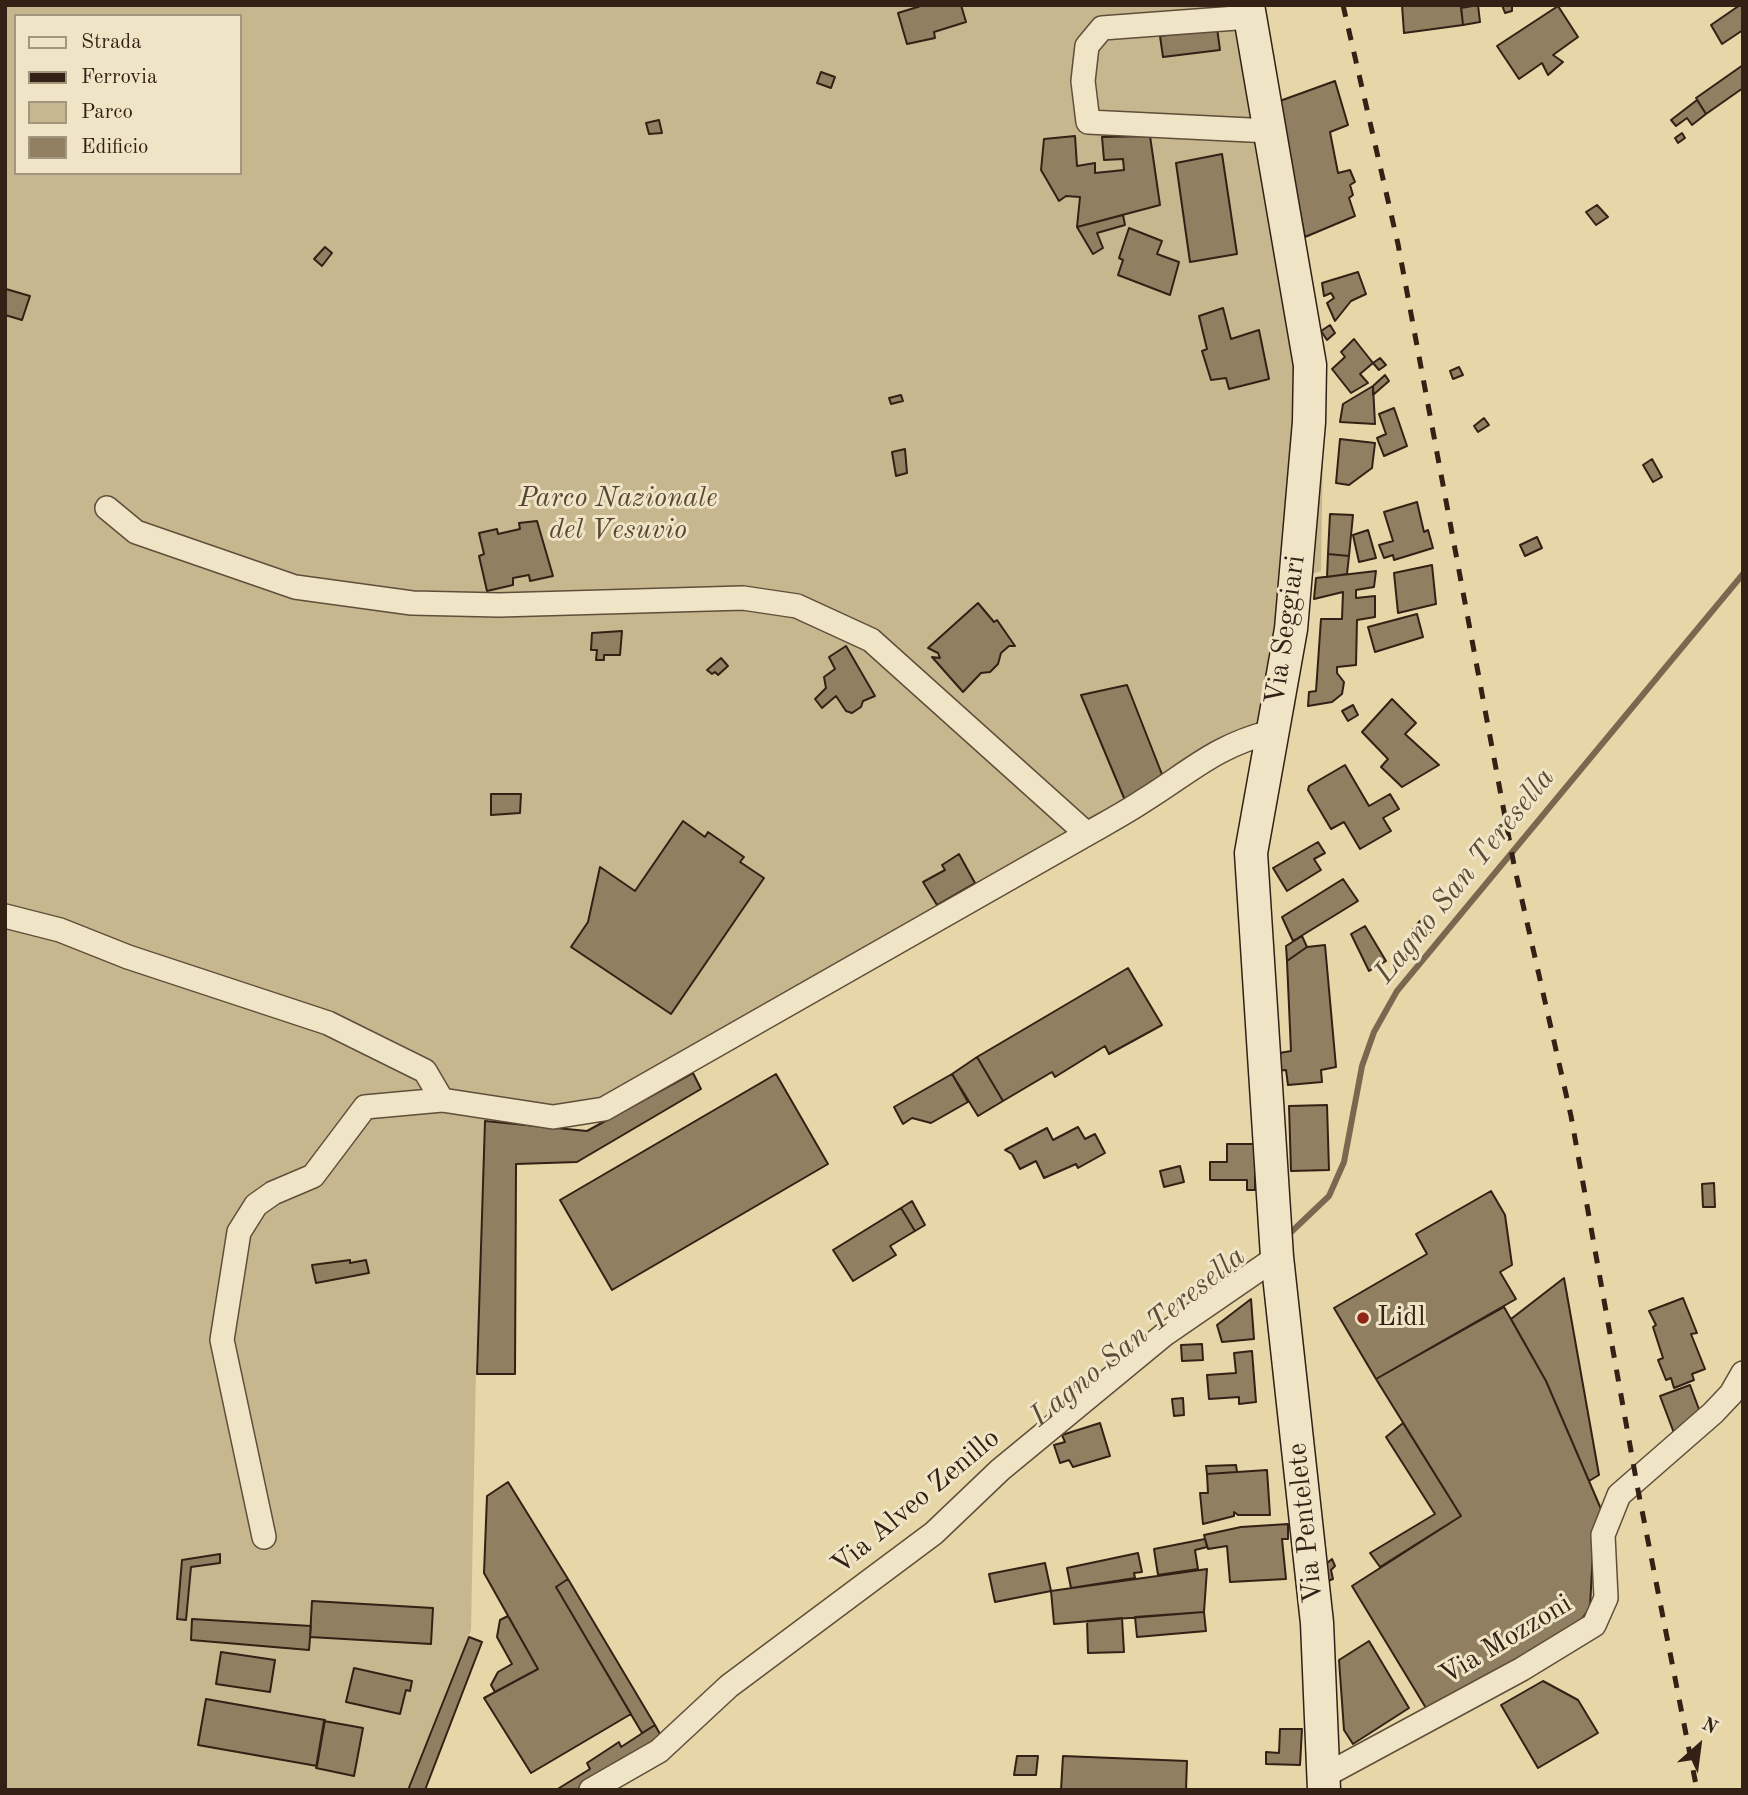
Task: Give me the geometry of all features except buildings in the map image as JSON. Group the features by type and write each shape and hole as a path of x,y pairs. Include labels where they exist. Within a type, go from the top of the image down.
{"main road":[{"name":"Via Seggiari","path":"1249,11 1310,365 1309,422 1291,629 1251,853 1277,1257"},
{"name":"Via Pentelete","path":"1277,1257 1317,1623 1324,1783"}],"street":[{"path":"1249,11 1102,28 1087,46 1083,81 1088,122 1270,131"},
{"path":"107,508 136,532 295,587 412,603 499,605 743,598 797,606 871,639 1087,834"},
{"path":"264,1537 222,1340 239,1232 256,1205 273,1193 313,1176 365,1107 442,1101 553,1117 604,1109 1087,834 1145,800 1192,765 1243,739 1271,732"},
{"path":"5,916 60,930 128,957 328,1023 425,1070 442,1101"},
{"name":"Via Alveo Zenillo","path":"591,1790 659,1751 729,1686 934,1533 1000,1470 1165,1334 1277,1257"},
{"name":"Via Mozzoni","path":"1324,1783 1594,1625 1606,1598 1603,1535 1619,1495 1713,1413 1731,1394 1743,1373"}],"green space":[{"name":"Parco Nazionale del Vesuvio","path":"5,5 1262,5 1324,374 1321,571 1309,575 1295,709 1215,747 615,1105 488,1108 476,1367 471,1630 407,1790 5,1790"}],"waterway":[{"name":"Lagno San Teresella","path":"1287,1236 1329,1196 1344,1162 1362,1066 1374,1032 1397,991 1743,574"}],"railway":[{"path":"1343,5 1398,244 1514,865 1571,1116 1638,1490 1697,1790"}],"place":[{"name":"Lidl","path":"1363,1318"}]}
